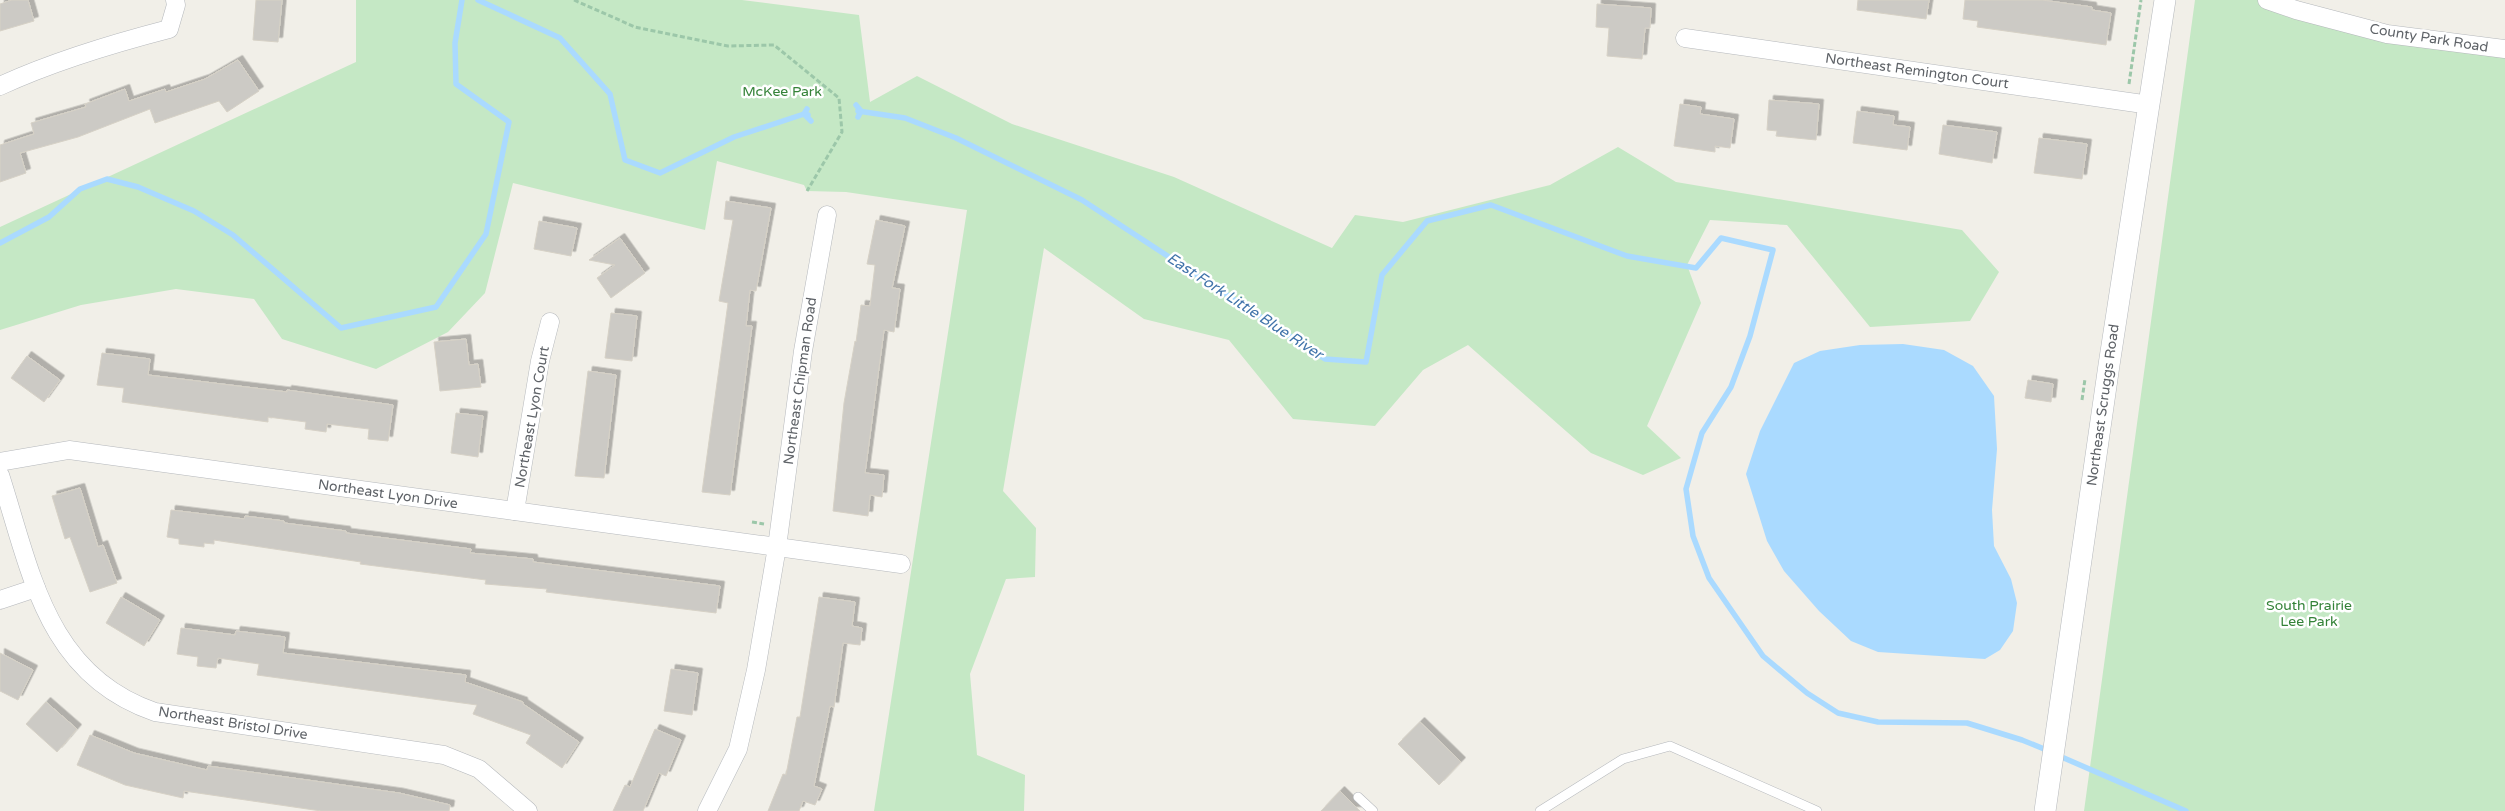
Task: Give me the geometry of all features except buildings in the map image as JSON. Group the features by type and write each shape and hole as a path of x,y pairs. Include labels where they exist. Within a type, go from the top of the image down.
{"street":[{"path":"0,86 30,72 99,48 169,29 176,5 175,0"},
{"name":"Northeast Scruggs Road","path":"2046,807 2109,364 2165,0"},
{"name":"County Park Road","path":"2267,0 2296,10 2386,34 2505,49"},
{"name":"Northeast Remington Court","path":"1685,38 2150,105"},
{"name":"Northeast Chipman Road","path":"708,811 738,749 756,670 777,547 803,351 827,216"},
{"name":"Northeast Lyon Court","path":"515,511 540,361 550,322"},
{"name":"Northeast Lyon Drive","path":"0,462 69,450 777,547"},
{"name":"Northeast Bristol Drive","path":"0,475 36,588 56,633 81,668 119,696 154,712 444,755 479,769 528,811"},
{"path":"777,547 901,564"},
{"path":"0,600 36,588"}],"lane":[{"path":"1540,811 1623,759 1670,746 1817,811"},
{"path":"1358,797 1373,811"}],"path":[{"path":"574,0 635,27 728,46 774,44 839,98 842,132 807,191"},
{"path":"2130,80 2141,0"}],"green space":[{"name":"McKee Park","path":"356,0 742,0 859,15 870,102 917,76 1012,124 1174,177 1332,248 1355,215 1403,222 1550,185 1618,147 1676,182 1962,230 1999,272 1970,321 1870,327 1787,225 1710,220 1687,265 1701,303 1647,426 1681,458 1643,475 1591,453 1468,345 1423,370 1375,426 1293,419 1229,340 1144,319 1044,248 1003,491 1036,528 1035,577 1006,579 970,674 977,755 1025,775 1024,811 874,811 967,210 846,192 807,191 804,185 717,161 705,230 513,183 485,293 448,332 376,369 282,339 254,299 176,289 81,305 0,330 0,227 356,62"},
{"name":"South Prairie Lee Park","path":"2195,0 2267,0 2296,10 2505,49 2505,811 2084,811"}],"water":[{"path":"1903,344 1944,350 1973,366 1994,396 1997,449 1992,510 1994,546 2011,579 2017,603 2013,631 2000,650 1985,659 1878,652 1851,641 1819,611 1784,571 1767,541 1746,474 1760,431 1794,363 1820,351 1860,345"}],"waterway":[{"path":"0,243 49,217 80,189 107,179 138,187 194,211 233,235 341,328 436,307 486,234 509,122 456,84 455,43 462,0"},
{"name":"East Fork Little Blue River","path":"478,0 560,38 610,94 625,160 660,173 734,137 804,114 808,115"},
{"name":"East Fork Little Blue River","path":"856,105 861,111 858,117"},
{"name":"East Fork Little Blue River","path":"807,109 804,114 811,121"},
{"name":"East Fork Little Blue River","path":"858,111 905,118 956,138 1082,200 1325,359 1366,362 1382,275 1427,221 1491,205 1627,256 1696,268 1721,238 1773,250 1750,336 1731,387 1702,433 1686,489 1693,536 1709,578 1763,656 1807,693 1838,713 1878,722 1967,723 2022,740 2049,751"},
{"name":"East Fork Little Blue River","path":"2057,755 2186,811"}]}
